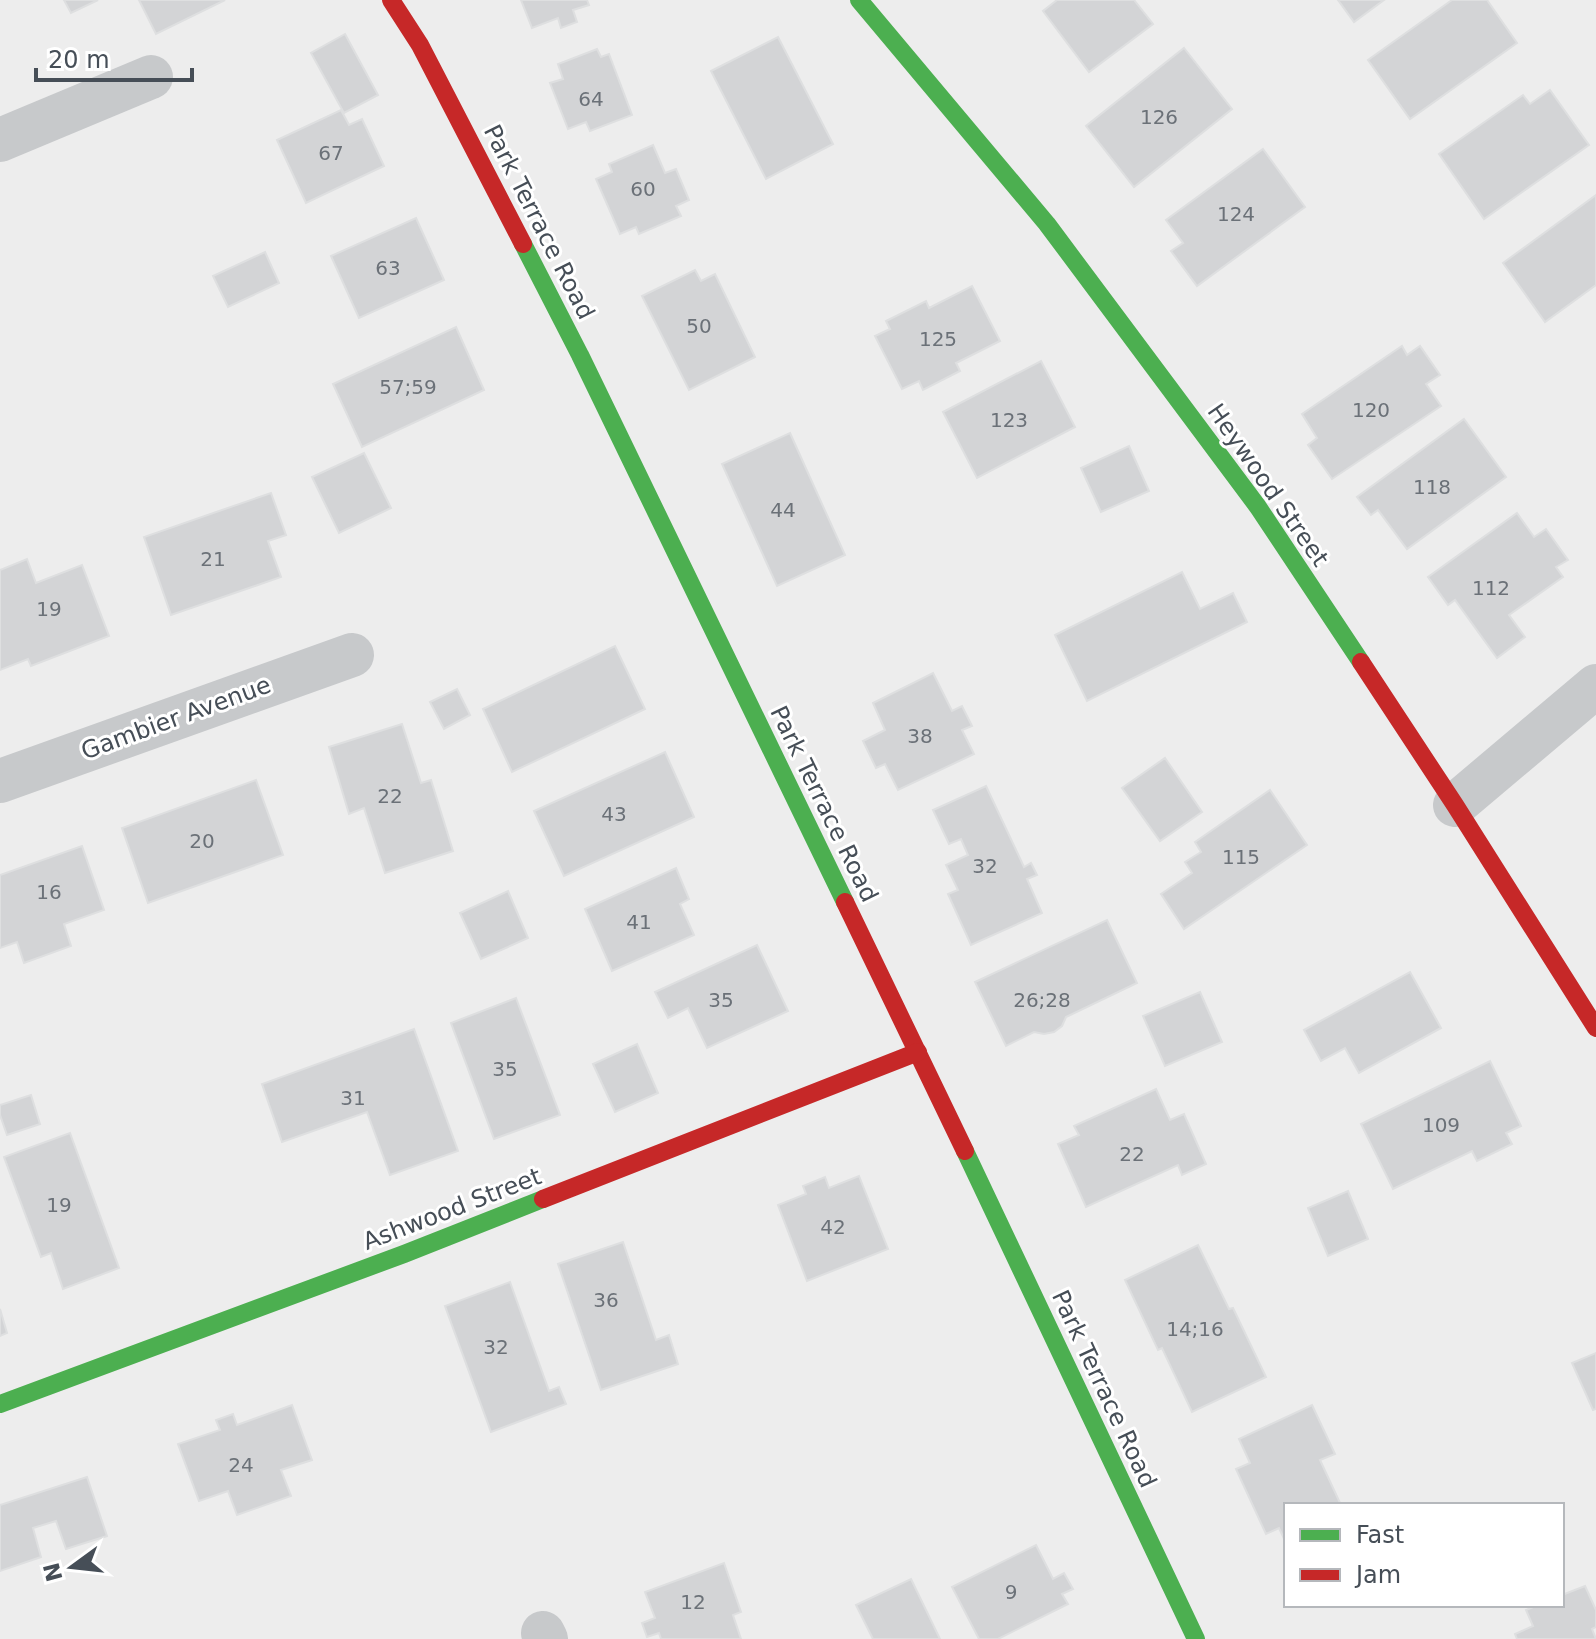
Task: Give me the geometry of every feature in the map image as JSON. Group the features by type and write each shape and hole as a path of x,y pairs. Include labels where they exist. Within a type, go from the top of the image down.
{"street":[{"name":"Park Terrace Road","path":"391,0 420,45 580,355 918,1052 1196,1639"},
{"name":"Heywood Street","path":"859,0 1047,224 1258,507 1455,805 1596,1028"},
{"path":"0,140 151,77"},
{"name":"Gambier Avenue","path":"0,781 352,655"},
{"path":"1455,805 1596,686"},
{"name":"Ashwood Street","path":"0,1404 389,1259 918,1052"}],"building":[{"path":"64,0 98,0 71,13"},
{"path":"139,0 225,0 156,34"},
{"path":"521,0 587,0 589,5 573,10 577,22 561,28 558,18 532,28"},
{"path":"1057,0 1134,0 1153,24 1089,72 1043,11"},
{"path":"1338,0 1384,0 1354,22"},
{"path":"1452,0 1487,0 1517,43 1410,119 1368,60"},
{"path":"345,34 378,95 344,113 311,53"},
{"path":"778,37 833,144 766,179 711,71"},
{"path":"1184,48 1232,109 1134,187 1086,126"},
{"path":"597,49 601,57 609,54 632,115 590,131 586,122 568,129 550,83 563,79 558,64"},
{"path":"1550,90 1589,145 1484,219 1439,154 1523,95 1530,104"},
{"path":"341,110 349,125 362,119 384,166 306,203 277,140"},
{"path":"653,145 665,173 676,169 689,200 676,206 681,216 639,234 636,227 620,234 596,179 612,172 609,164"},
{"path":"1263,149 1305,207 1197,286 1171,251 1183,243 1166,220"},
{"path":"1596,195 1596,285 1545,322 1503,263"},
{"path":"416,218 444,280 359,318 331,256"},
{"path":"265,252 279,283 228,307 213,276"},
{"path":"695,270 701,281 715,274 755,357 689,390 642,296"},
{"path":"972,286 1000,341 956,363 960,371 923,390 919,381 902,389 875,336 890,329 886,321 926,301 929,308"},
{"path":"456,327 484,390 362,447 333,384"},
{"path":"1402,346 1407,355 1420,346 1440,375 1426,384 1441,406 1332,479 1308,445 1317,438 1302,414"},
{"path":"1041,361 1075,427 977,478 943,412"},
{"path":"1464,419 1506,477 1407,549 1378,510 1371,515 1357,497"},
{"path":"790,433 845,555 777,586 722,464"},
{"path":"1129,446 1149,491 1101,512 1081,468"},
{"path":"364,453 391,508 339,533 312,477"},
{"path":"271,493 286,535 268,541 281,577 171,615 144,537"},
{"path":"1517,513 1534,537 1546,529 1568,560 1556,567 1563,577 1509,615 1525,637 1497,658 1455,600 1448,605 1428,577"},
{"path":"27,559 36,583 82,565 109,636 31,666 28,659 0,670 0,570"},
{"path":"1182,572 1200,609 1233,593 1247,622 1087,701 1055,635"},
{"path":"615,646 645,709 512,772 483,709"},
{"path":"933,673 952,711 962,706 972,726 962,730 974,754 898,790 885,764 876,768 863,741 885,730 873,703"},
{"path":"457,689 470,715 444,729 430,702"},
{"path":"402,724 421,783 431,780 453,851 385,873 364,808 349,814 329,747"},
{"path":"665,752 694,817 564,876 534,811"},
{"path":"1165,758 1202,812 1160,841 1122,788"},
{"path":"256,780 283,855 148,903 122,828"},
{"path":"986,786 1024,867 1031,863 1037,875 1027,879 1042,913 971,945 948,894 958,890 946,865 968,855 961,839 949,844 933,810"},
{"path":"1270,790 1307,845 1184,929 1161,894 1192,873 1185,862 1201,852 1195,842"},
{"path":"82,846 104,910 64,924 71,946 24,963 17,942 0,948 0,875"},
{"path":"676,868 689,899 680,904 694,935 612,971 585,909"},
{"path":"508,891 528,938 481,959 460,913"},
{"path":"1107,920 1137,983 1066,1017 1062,1026 1054,1032 1034,1032 1006,1046 975,982"},
{"path":"757,945 788,1011 707,1048 688,1008 668,1018 655,992"},
{"path":"1410,972 1441,1028 1359,1073 1345,1048 1321,1061 1304,1030"},
{"path":"1200,992 1222,1042 1165,1066 1143,1016"},
{"path":"516,998 560,1115 494,1139 451,1023"},
{"path":"414,1029 458,1151 390,1175 367,1112 282,1142 262,1084"},
{"path":"637,1044 658,1093 615,1112 593,1064"},
{"path":"1490,1061 1521,1126 1506,1133 1512,1144 1477,1161 1472,1151 1393,1189 1361,1124"},
{"path":"1156,1089 1170,1120 1184,1114 1206,1164 1182,1175 1178,1165 1086,1207 1058,1144 1079,1135 1074,1126"},
{"path":"31,1095 40,1124 7,1135 0,1105"},
{"path":"70,1133 119,1268 63,1289 51,1253 41,1257 4,1157"},
{"path":"859,1176 888,1249 807,1281 778,1205 806,1194 803,1186 825,1177 829,1188"},
{"path":"1348,1191 1368,1239 1328,1256 1308,1208"},
{"path":"623,1242 656,1340 669,1335 678,1364 601,1390 558,1264"},
{"path":"1198,1245 1266,1377 1192,1412 1125,1280"},
{"path":"510,1282 549,1391 559,1387 566,1404 491,1432 445,1306"},
{"path":"0,1309 7,1333 0,1336"},
{"path":"1596,1353 1596,1409 1593,1410 1572,1363"},
{"path":"292,1405 312,1460 281,1470 291,1496 237,1515 228,1491 199,1501 178,1444 220,1430 216,1420 233,1414 237,1425"},
{"path":"1312,1405 1335,1454 1320,1460 1340,1503 1284,1503 1284,1539 1279,1528 1266,1534 1236,1469 1250,1463 1239,1439"},
{"path":"87,1477 107,1536 66,1549 56,1521 33,1528 41,1557 0,1571 0,1505"},
{"path":"1036,1545 1053,1579 1064,1573 1073,1589 1062,1594 1068,1604 998,1639 979,1639 952,1587"},
{"path":"724,1563 741,1612 733,1615 741,1639 661,1639 659,1633 647,1637 642,1623 655,1618 645,1592"},
{"path":"911,1579 940,1639 873,1639 856,1605"},
{"path":"1585,1586 1596,1610 1596,1627 1592,1629 1596,1639 1517,1639 1515,1634 1533,1626 1526,1610 1533,1607 1564,1607 1564,1594"}],"traffic: fast":[{"path":"859,0 1047,224 1258,507 1361,662"},
{"path":"523,244 580,355 845,902"},
{"path":"965,1151 1196,1639"},
{"path":"0,1404 543,1199"}],"traffic: jam":[{"path":"391,0 420,45 523,244"},
{"path":"1361,662 1596,1028"},
{"path":"845,902 965,1151"},
{"path":"543,1199 918,1052"}]}
